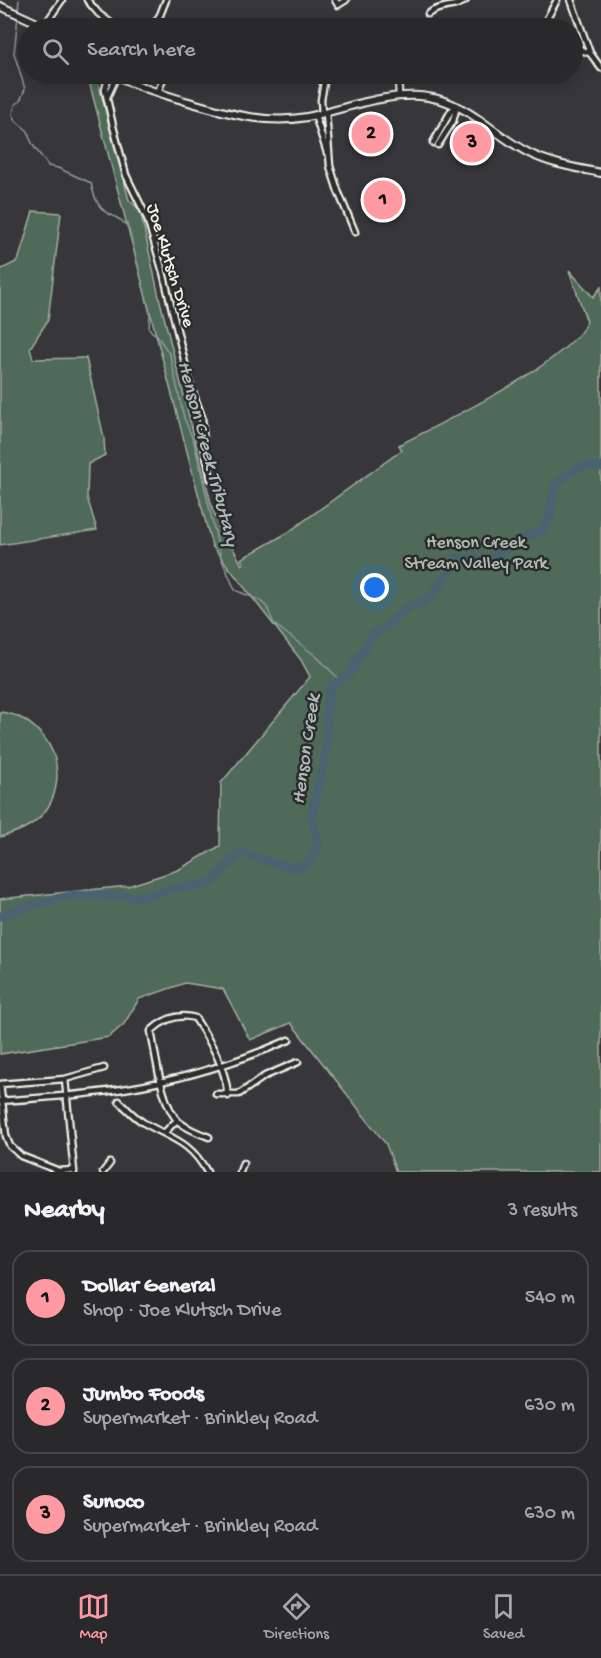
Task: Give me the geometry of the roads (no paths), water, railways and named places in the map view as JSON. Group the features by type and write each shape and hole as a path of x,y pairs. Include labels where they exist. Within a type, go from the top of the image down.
{"main road":[{"path":"0,6 28,18"},
{"path":"138,84 226,112 258,119 289,120 399,96 430,98 457,106 476,116 528,152 545,160 601,172"}],"street":[{"path":"51,18 62,0"},
{"path":"87,0 104,18"},
{"path":"158,18 166,0"},
{"path":"335,0 338,5 346,0"},
{"path":"428,14 437,8 458,5 466,0"},
{"path":"547,18 557,0"},
{"path":"571,0 577,18"},
{"path":"583,33 590,53 601,68"},
{"path":"583,50 590,53"},
{"name":"Joe Klutsch Drive","path":"110,84 107,96 126,175 147,218 163,272 190,384 202,417 204,446 211,479"},
{"path":"158,92 161,84"},
{"path":"324,84 321,100 329,159"},
{"path":"398,84 399,96"},
{"path":"435,144 453,121 457,106"},
{"path":"315,115 338,191 355,232"},
{"path":"209,1137 187,1128 177,1120 169,1105 162,1082 152,1031 162,1021 187,1016 195,1018 215,1048 222,1066 228,1096"},
{"path":"1,1101 106,1091 162,1082 222,1066 289,1040"},
{"path":"216,1094 228,1096 239,1094 265,1076 298,1062"},
{"path":"65,1079 74,1171 59,1172 21,1156 14,1150 6,1136 0,1084 65,1079 104,1068"},
{"path":"119,1101 139,1120 165,1132 193,1152 207,1172"},
{"path":"165,1132 177,1120"},
{"path":"103,1172 110,1163"},
{"path":"240,1172 243,1163"}],"waterway":[{"name":"Henson Creek Tributary","path":"18,11 19,0"},
{"name":"Henson Creek Tributary","path":"18,16 14,53 18,66"},
{"name":"Henson Creek Tributary","path":"23,84 25,89 20,101 15,105 13,114 16,121 28,131 33,146 48,166 58,168 91,183 101,207 123,222 129,230 150,314 149,328 157,335 170,355 184,418 194,442 221,558 235,590 259,600 267,607 274,624 316,656 340,680"},
{"name":"Henson Creek","path":"0,916 13,910 73,895 142,897 176,888 203,885 213,882 241,853 293,868 306,864 317,848 313,812 325,757 330,688 350,673 373,634 383,629 409,606 431,597 452,567 454,559 492,558 517,541 541,531 550,518 553,492 557,483 577,468 589,465 601,467"}],"place":[{"name":"Jumbo Foods","path":"371,134"},
{"name":"Sunoco","path":"472,143"},
{"name":"Dollar General","path":"383,200"}],"park label":[{"name":"Henson Creek Stream Valley Park","path":"476,551"}]}
